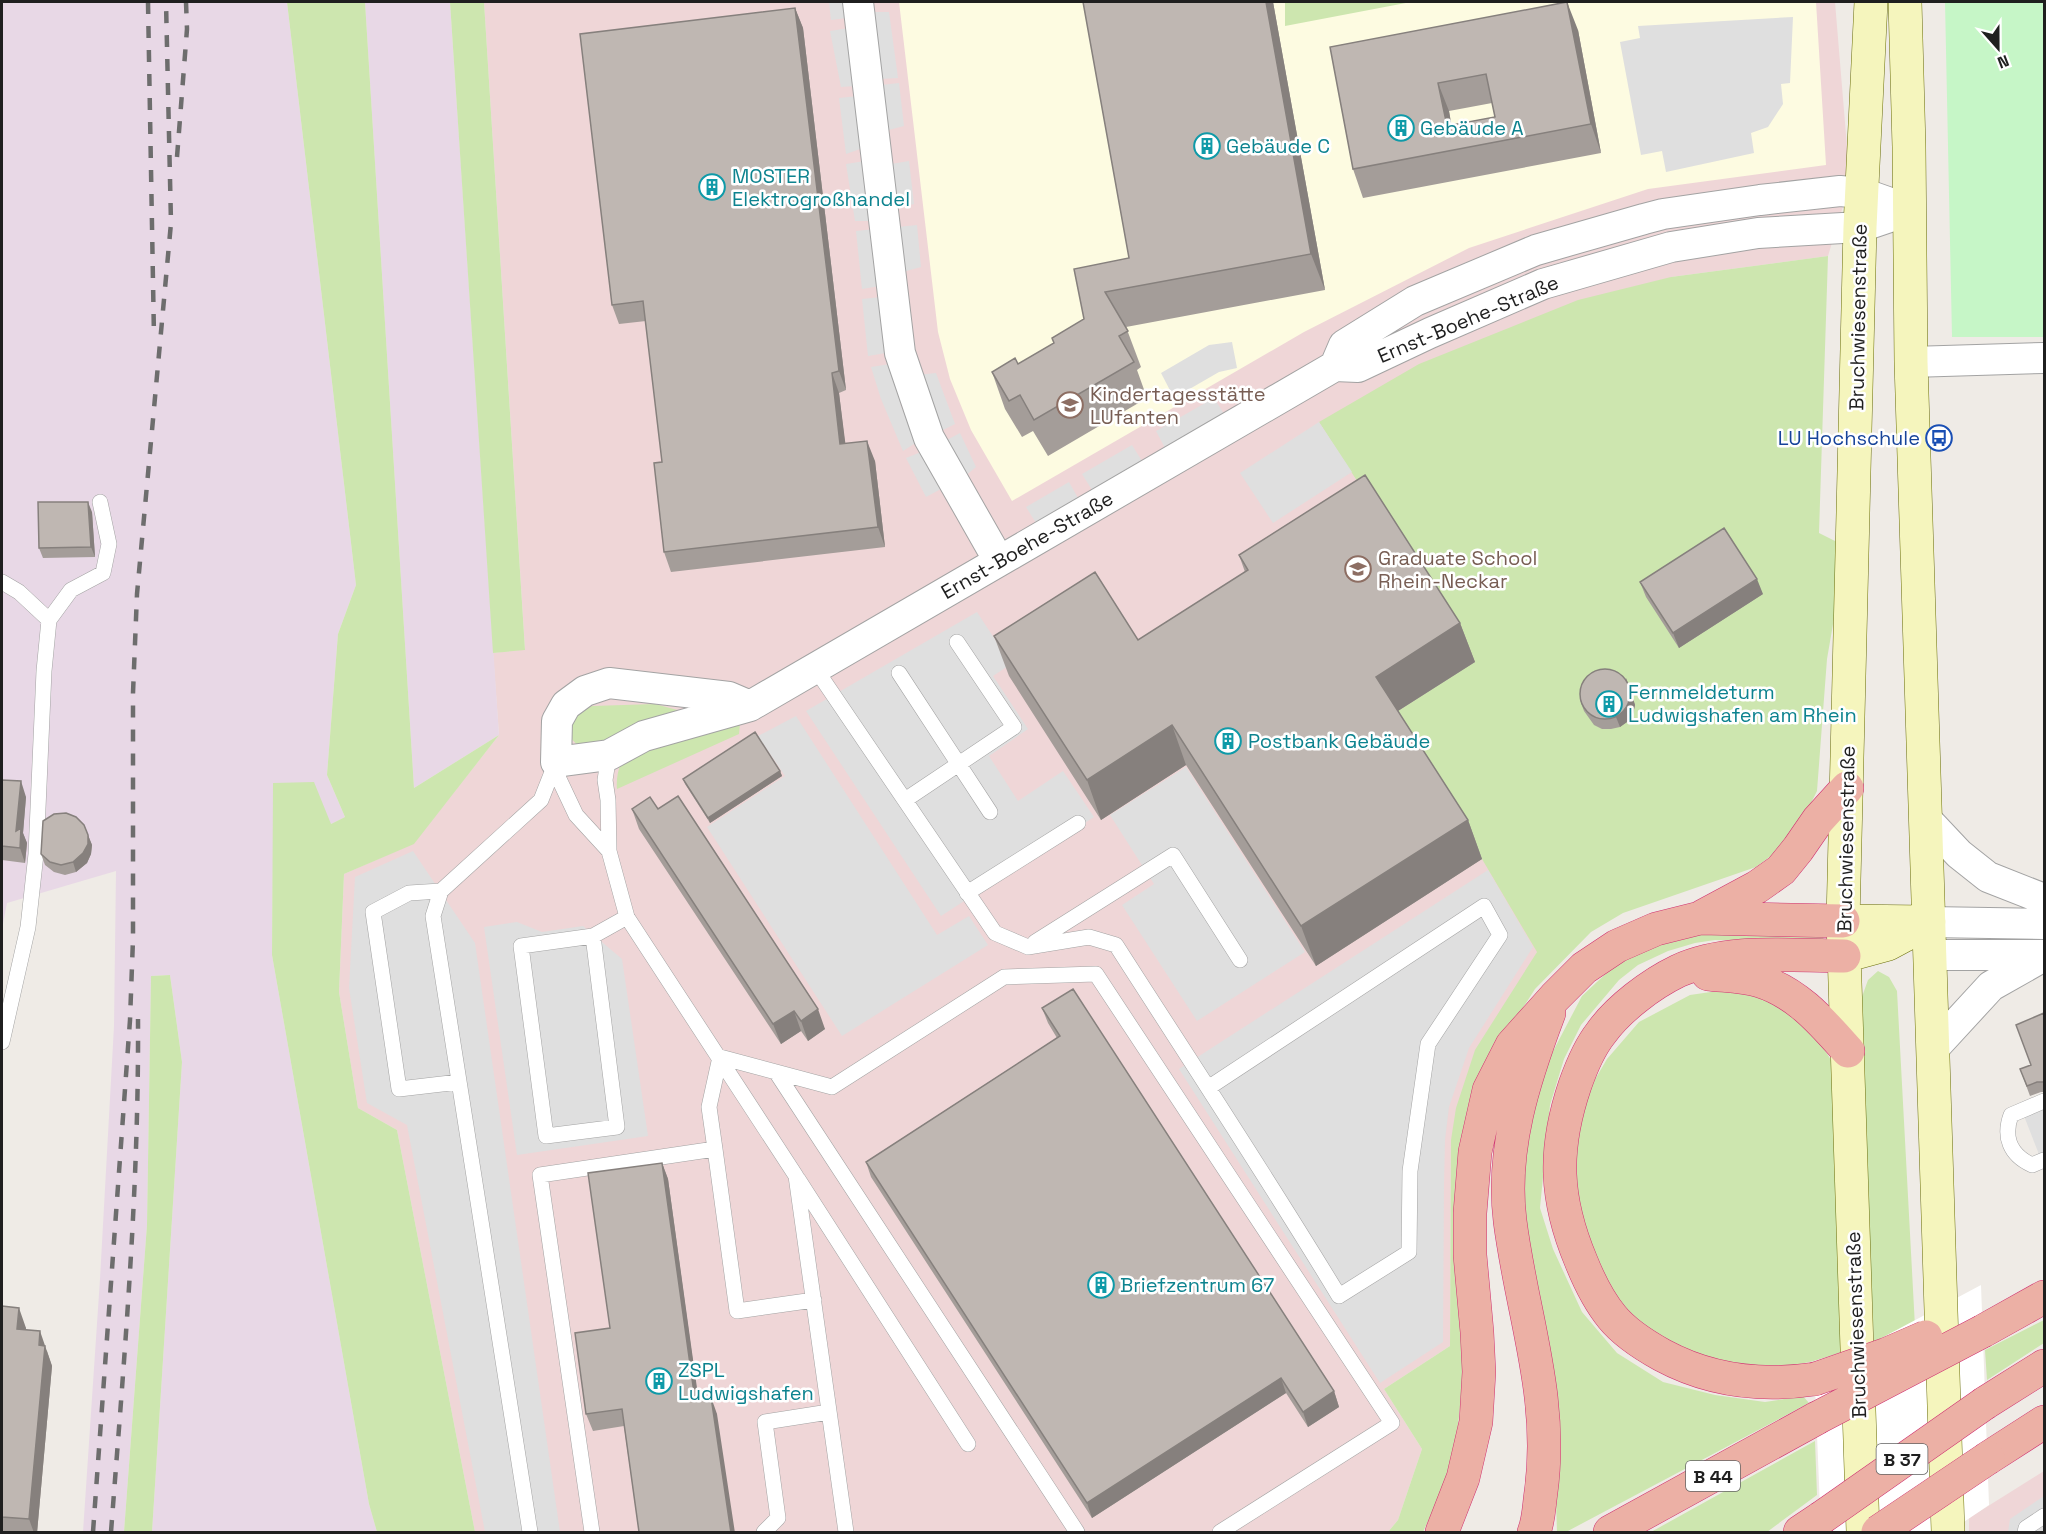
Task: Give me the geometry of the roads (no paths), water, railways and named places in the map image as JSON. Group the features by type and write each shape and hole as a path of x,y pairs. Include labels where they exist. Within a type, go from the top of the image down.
{"highway":[{"path":"1729,914 1757,887 1781,870 1818,820 1847,788"},
{"path":"1442,1533 1463,1478 1476,1422 1478,1342 1470,1255 1470,1213 1475,1152 1489,1090 1512,1045 1584,968 1617,946 1656,929 1729,914 1843,921"},
{"path":"1844,956 1744,967 1701,963 1677,971 1634,999 1600,1033 1581,1069 1569,1102 1562,1134 1559,1166 1560,1192 1569,1233 1592,1286 1623,1327 1646,1347 1675,1362 1690,1369 1726,1379 1773,1383 1815,1378 1982,1320"},
{"path":"1744,967 1804,1004 1848,1051"},
{"path":"1534,1533 1545,1462 1544,1404 1510,1220 1509,1164 1517,1107 1555,997"},
{"name":"B 44","path":"1610,1533 1816,1418 1982,1320 2044,1296"},
{"name":"B 37","path":"1810,1525 1904,1458 2044,1366"},
{"name":"B 37","path":"1878,1533 2044,1422"}],"main road":[{"name":"Bruchwiesenstraße","path":"1863,1533 1843,921 1860,227 1871,2"},
{"path":"1905,2 1911,362 1948,1533"},
{"path":"1843,921 1929,922"},
{"path":"1844,956 1882,936 1929,922"},
{"path":"1844,956 1930,955"}],"street":[{"path":"858,2 900,353 928,438 999,561"},
{"name":"Ernst-Boehe-Straße","path":"556,762 609,755 644,736 750,706 1335,366 1358,367 1422,317 1536,250 1667,231 1772,198 1840,192 1862,193 1910,210"},
{"name":"Ernst-Boehe-Straße","path":"1667,231 1758,234 1860,227 1910,210"},
{"path":"1911,362 2044,358"},
{"path":"556,762 557,721 581,683 609,683 729,697 750,706"},
{"path":"1926,819 1959,854 1988,878 2044,899"},
{"path":"1929,922 2044,924"},
{"path":"1930,955 2044,956"},
{"path":"1933,1049 1991,986 2044,956"}],"lane":[{"path":"2,1042 28,927 36,854 44,671 49,620 71,590 103,573 109,544 100,502"},
{"path":"2,582 19,592 49,620"},
{"path":"905,800 1014,727 957,642"},
{"path":"815,668 995,933 1028,947 1089,937 1116,945 1208,1088 1267,1179 1339,1296 1409,1252 1410,1171 1428,1044 1500,935 1484,906 1208,1088"},
{"path":"899,673 990,812"},
{"path":"609,755 605,780 609,800 609,851 627,917 720,1057 968,1444"},
{"path":"556,762 559,779 576,815 609,851"},
{"path":"531,1533 433,915 441,891 542,800 556,762"},
{"path":"968,893 1078,823"},
{"path":"1028,947 1173,855 1240,960"},
{"path":"441,891 409,893 373,912 399,1089 459,1082"},
{"path":"593,936 617,1127 546,1136 521,946 593,936 627,917"},
{"path":"720,1057 832,1087 1004,977 1096,974 1392,1423 1220,1533"},
{"path":"720,1057 709,1107 737,1311 814,1300"},
{"path":"776,1072 1077,1533"},
{"path":"2044,1101 2011,1114 2007,1128 2010,1144 2020,1160 2032,1166 2044,1160"},
{"path":"592,1533 540,1175 715,1149"},
{"path":"796,1176 846,1533"},
{"path":"764,1533 777,1518 765,1422 829,1412"},
{"path":"2025,1533 2026,1528 2044,1516"}],"railway":[{"path":"148,2 154,337"},
{"path":"93,1532 130,1020 133,939 133,693 137,594 171,223 166,2"},
{"path":"177,157 187,29 186,2"},
{"path":"111,1532 126,1340 133,1211 138,1019"}],"place":[{"name":"Gebäude A","path":"1401,128"},
{"name":"Gebäude C","path":"1207,146"},
{"name":"MOSTER Elektrogroßhandel","path":"712,187"},
{"name":"Kindertagesstätte LUfanten","path":"1070,405"},
{"name":"LU Hochschule","path":"1939,438"},
{"name":"Graduate School Rhein-Neckar","path":"1358,569"},
{"name":"Fernmeldeturm Ludwigshafen am Rhein","path":"1609,704"},
{"name":"Postbank Gebäude","path":"1228,741"},
{"name":"Briefzentrum 67","path":"1101,1285"},
{"name":"ZSPL Ludwigshafen","path":"659,1381"}]}
